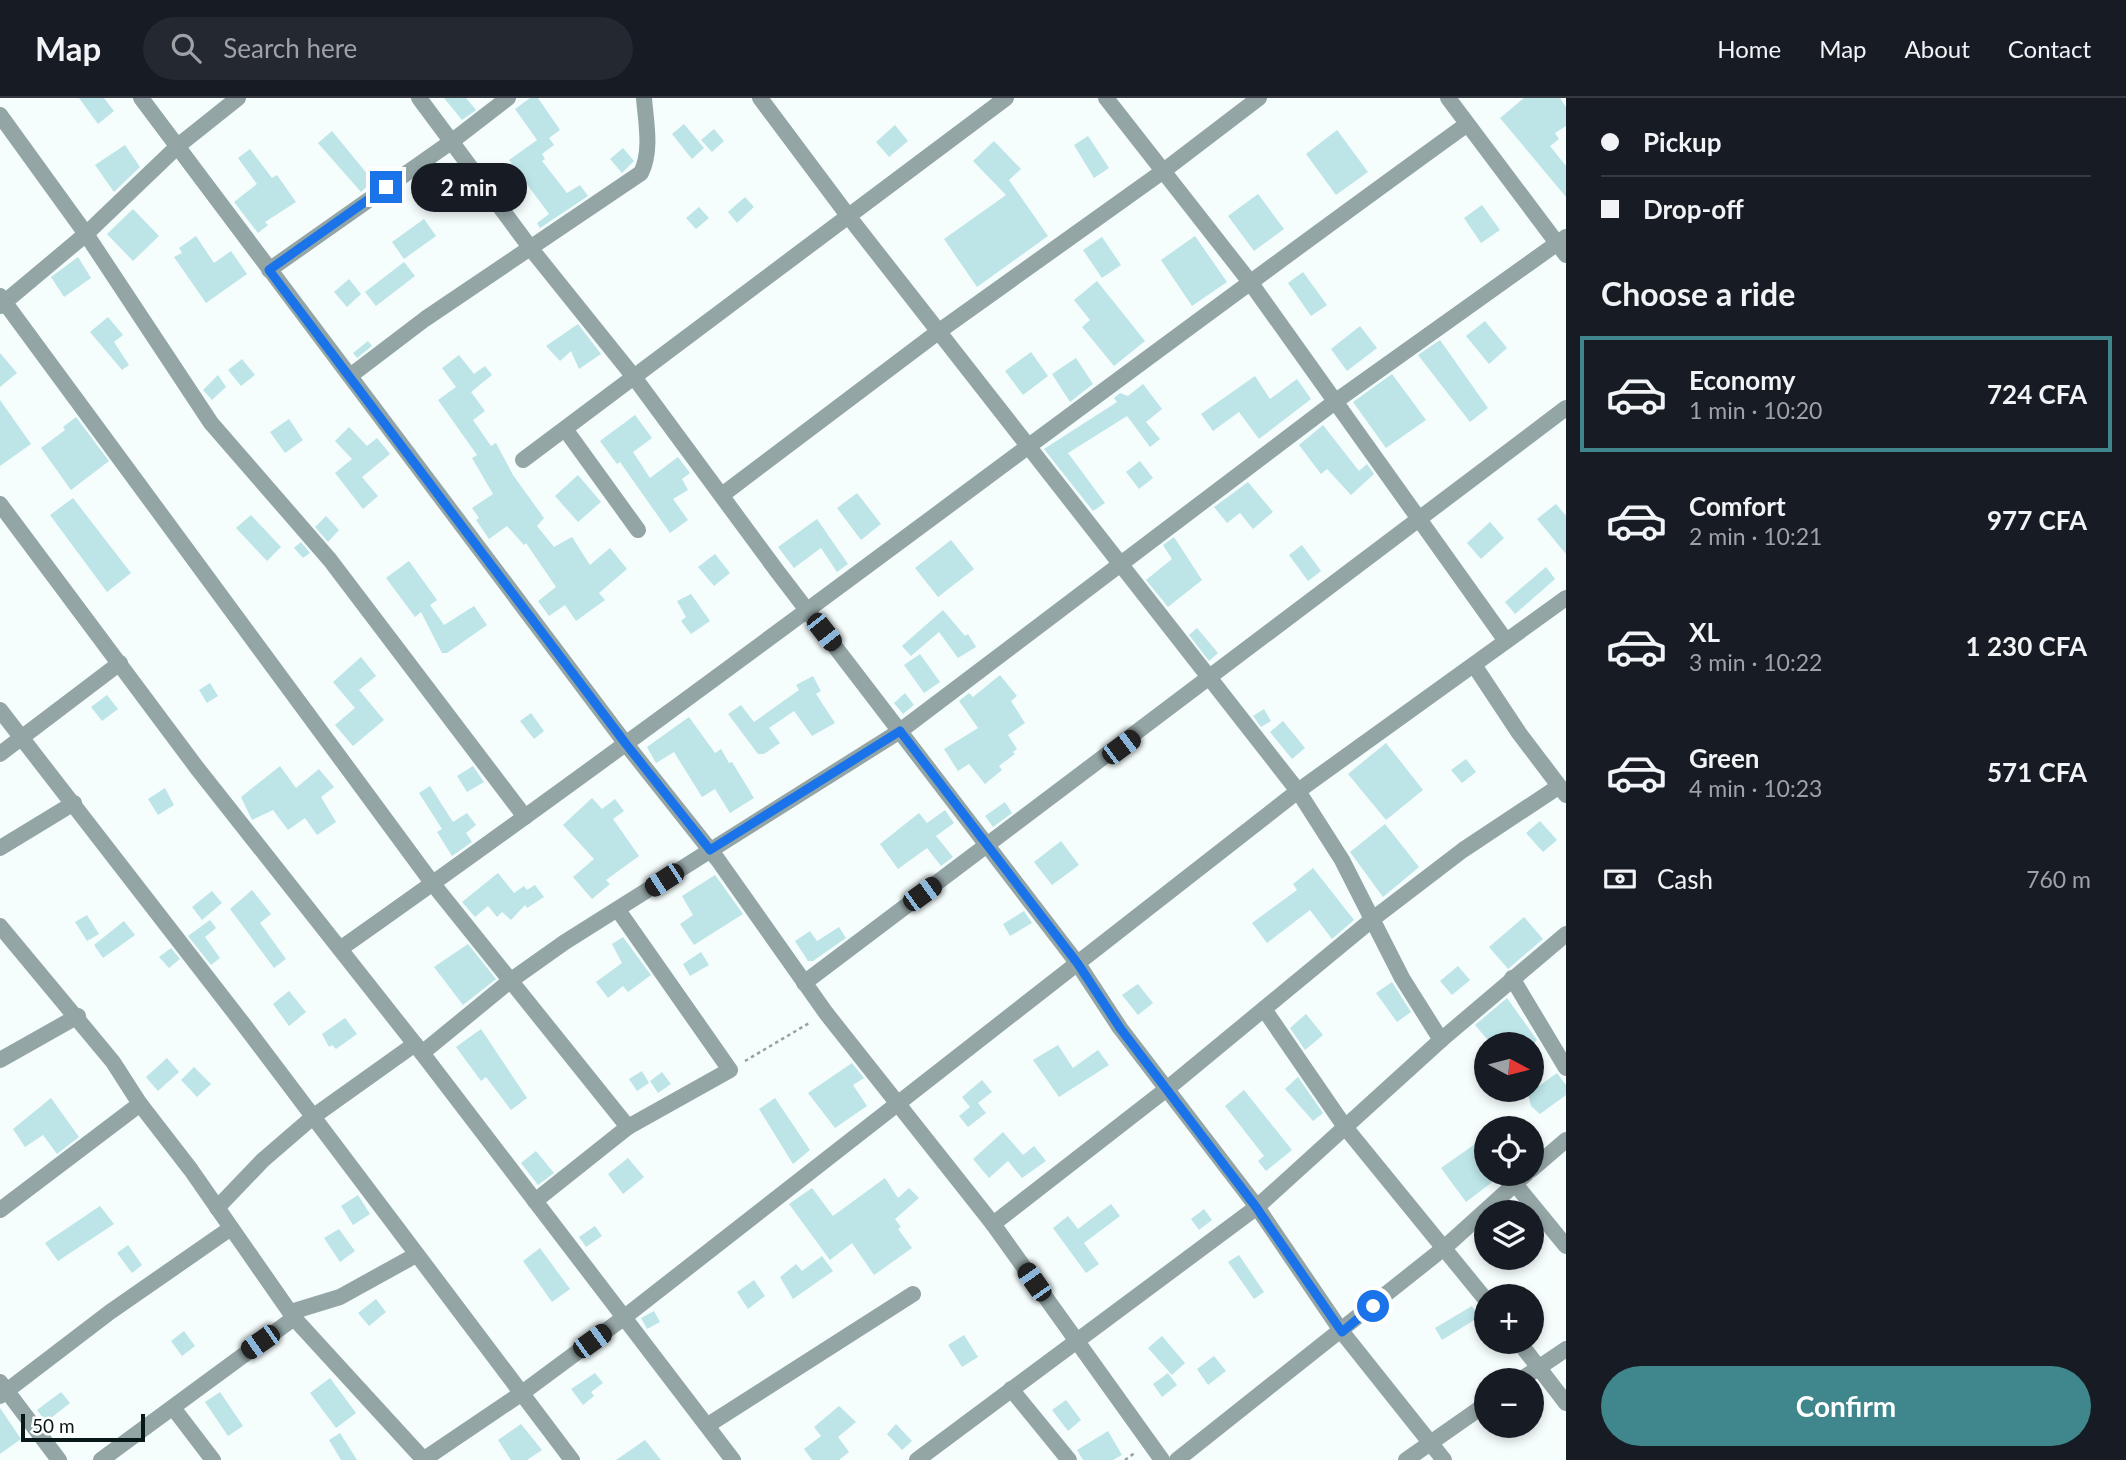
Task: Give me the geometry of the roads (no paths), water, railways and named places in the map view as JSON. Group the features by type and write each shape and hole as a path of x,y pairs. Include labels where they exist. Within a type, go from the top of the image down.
{"street":[{"path":"141,98 179,145 269,270 626,744 710,850 826,1013 993,1224 1162,1460"},
{"path":"238,98 179,145 86,234 2,302 433,884 628,1127"},
{"path":"419,98 531,250 634,377 808,612 1078,964 1120,1028 1256,1207 1342,1332 1444,1460"},
{"path":"269,270 451,142 508,98"},
{"path":"350,376 425,319 531,250 641,173 647,161 648,147 644,98"},
{"path":"760,98 849,217 1298,791 1342,860 1374,918 1402,978 1441,1040"},
{"path":"523,460 1006,98"},
{"path":"1106,98 1250,282 1506,641"},
{"path":"722,495 1259,98"},
{"path":"217,1208 263,1160 314,1116 418,1049 565,942 900,731 1336,401 1563,245 1466,125 1448,98"},
{"path":"0,115 86,234 211,423 330,560 525,817"},
{"path":"340,949 808,612 1250,282 1466,125"},
{"path":"804,983 988,847 1566,408"},
{"path":"565,429 638,530"},
{"path":"0,504 197,768 535,1200 622,1318 733,1460"},
{"path":"0,926 78,1016 113,1062 140,1104 293,1315 423,1460 522,1393 622,1318 1298,791 1566,598"},
{"path":"0,754 120,663"},
{"path":"993,1224 1168,1088 1374,918 1463,850 1562,791 1474,665"},
{"path":"0,710 314,1116 572,1460"},
{"path":"0,848 74,803"},
{"path":"535,1200 628,1127 730,1070 618,910"},
{"path":"917,1460 1256,1207 1441,1040 1566,934"},
{"path":"1512,978 1566,1068"},
{"path":"1264,1009 1345,1127 1474,1285"},
{"path":"0,1060 78,1016"},
{"path":"0,1210 140,1104"},
{"path":"1544,1159 1566,1140"},
{"path":"1177,1460 1342,1332 1444,1248 1512,1186"},
{"path":"1525,1186 1566,1246"},
{"path":"59,1460 2,1390 231,1228"},
{"path":"101,1460 174,1409 293,1315 340,1297 416,1255"},
{"path":"708,1425 913,1294"},
{"path":"1539,1367 1566,1349"},
{"path":"1529,1354 1566,1403"},
{"path":"1011,1389 1069,1460"},
{"path":"174,1409 213,1460"},
{"path":"1406,1460 1474,1412"}]}
